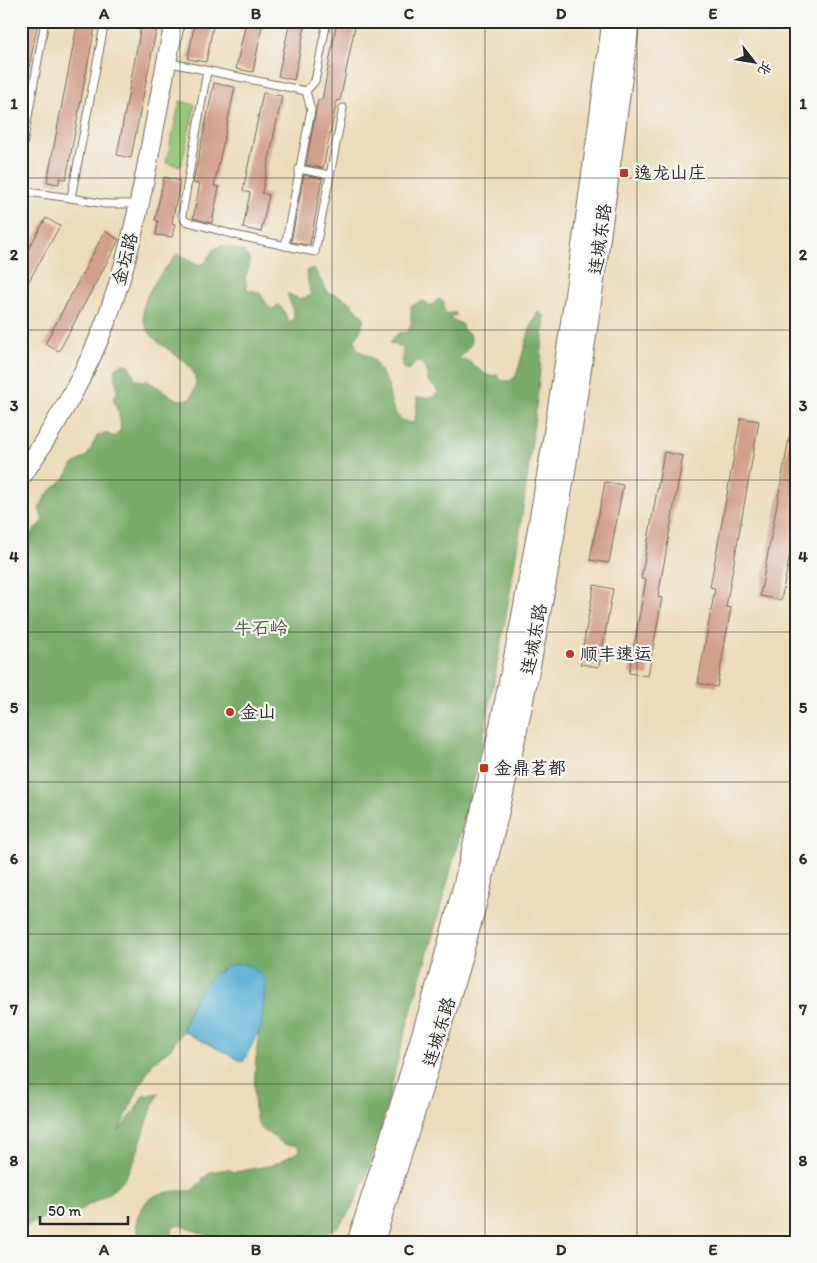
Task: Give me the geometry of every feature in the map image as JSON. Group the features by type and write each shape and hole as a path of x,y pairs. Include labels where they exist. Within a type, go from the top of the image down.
{"main road":[{"name":"金坛路","path":"21,478 62,414 93,352 117,290 138,204 175,21"},
{"name":"连城东路","path":"358,1242 442,969 474,845 503,717 550,461 585,230 613,21"},
{"name":"连城东路","path":"373,1242 458,974 490,849 518,722 565,465 600,234 629,21"}],"lane":[{"path":"21,156 45,21"},
{"path":"71,198 106,21"},
{"path":"306,91 315,81 327,21"},
{"path":"166,62 306,91"},
{"path":"207,71 182,215 185,221 239,236 315,252 343,108"},
{"path":"285,246 311,110 306,91"},
{"path":"299,169 330,175"},
{"path":"21,185 27,192 105,204 138,204"}],"green space":[{"path":"180,101 195,105 181,166 166,163"},
{"name":"牛石岭","path":"221,245 243,251 249,258 249,268 245,277 247,289 259,292 271,310 278,305 283,309 288,321 293,321 294,314 287,293 299,299 311,296 306,271 314,268 328,293 339,296 349,302 364,318 355,340 357,349 374,360 387,383 394,411 402,420 408,422 415,423 417,398 436,397 438,391 428,381 426,368 421,363 416,362 408,371 402,367 403,347 390,343 398,333 407,332 411,325 411,306 422,301 428,305 433,305 438,299 444,302 444,311 447,314 453,312 457,314 449,319 462,324 463,330 470,334 472,343 459,359 468,361 488,376 497,375 502,381 510,381 516,376 530,329 538,312 545,316 534,423 520,529 482,741 455,855 402,1043 378,1138 362,1186 352,1207 341,1223 332,1230 319,1235 303,1239 268,1242 223,1242 227,1237 212,1237 180,1225 173,1227 172,1237 168,1242 154,1242 142,1237 138,1233 137,1223 140,1211 147,1201 156,1195 192,1191 210,1172 227,1169 235,1172 273,1165 300,1151 297,1145 285,1145 262,1129 256,1118 254,1083 265,993 225,966 210,978 198,993 189,1009 183,1031 170,1049 153,1062 139,1087 119,1131 134,1112 143,1096 159,1093 135,1158 124,1179 108,1194 73,1214 57,1211 21,1229 21,546 43,520 39,508 47,494 64,479 73,465 88,455 97,436 106,433 114,437 121,429 119,414 113,399 117,391 115,373 118,367 128,364 136,380 148,381 178,400 190,399 196,383 192,370 183,360 157,341 147,329 143,314 151,288 178,253 197,265 205,263 213,250"}],"water":[{"path":"241,963 253,967 266,980 261,1027 243,1062 183,1031 191,1007 202,987 218,972"}],"building":[{"path":"21,21 38,21 26,84 21,84"},
{"path":"78,21 96,21 66,179 59,178 59,184 47,182"},
{"path":"142,21 158,21 131,158 117,155"},
{"path":"195,21 214,21 206,62 188,59"},
{"path":"246,21 263,21 253,72 236,69"},
{"path":"290,21 306,21 294,80 278,76"},
{"path":"337,21 356,21 340,101 337,100 323,168 306,165 318,100 322,100"},
{"path":"214,83 235,87 214,186 219,187 212,223 193,218 200,184 193,183"},
{"path":"263,93 282,96 262,193 269,195 261,232 243,228 250,193 243,191"},
{"path":"304,175 322,179 310,245 291,242"},
{"path":"164,177 180,181 172,223 175,224 172,237 156,235 158,221 155,220"},
{"path":"46,218 60,226 21,295 21,262"},
{"path":"105,231 119,240 59,351 45,344"},
{"path":"741,418 759,421 726,607 731,608 717,687 698,683 715,588 710,587"},
{"path":"791,428 796,429 796,524 781,600 760,596"},
{"path":"664,452 683,456 658,597 662,598 648,676 629,673 646,579 641,579"},
{"path":"605,482 623,485 609,563 590,560"},
{"path":"594,585 613,589 599,667 580,664"}],"place":[{"name":"逸龙山庄","path":"624,173"},
{"name":"顺丰速运","path":"570,654"},
{"name":"金山","path":"230,712"},
{"name":"金鼎茗都","path":"484,768"}]}
